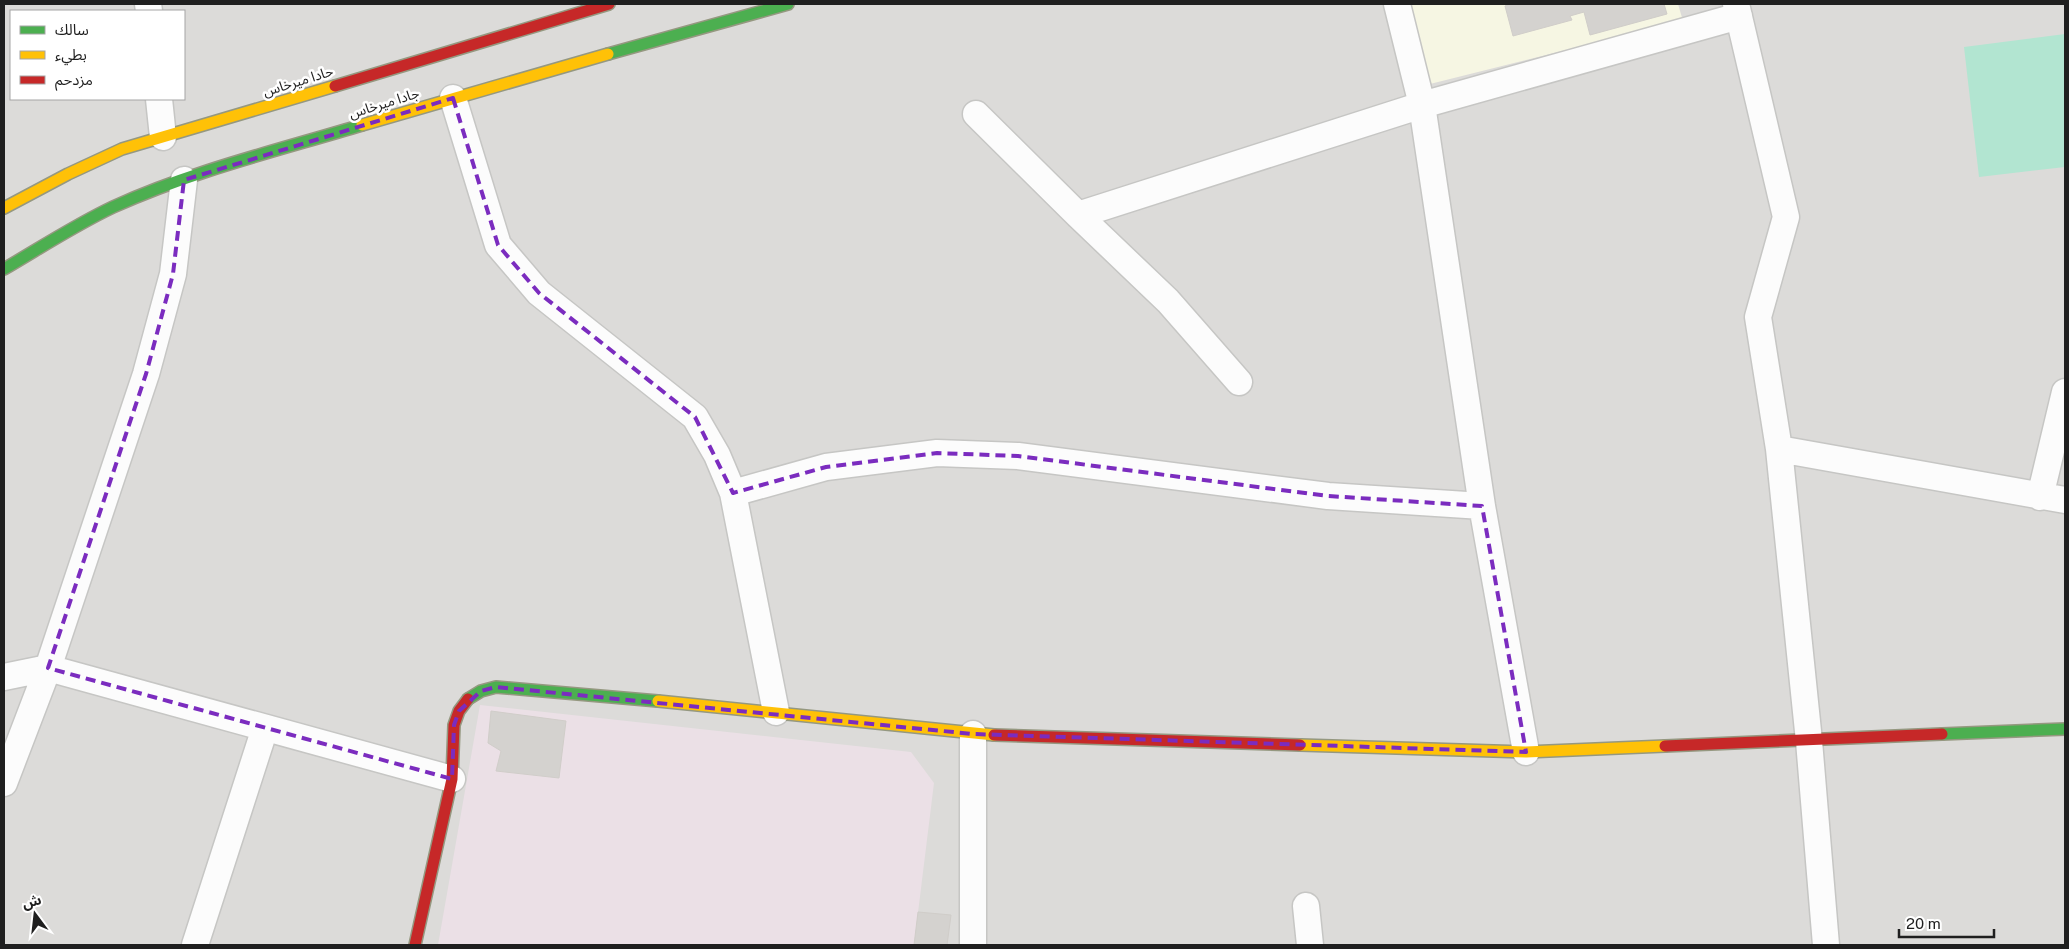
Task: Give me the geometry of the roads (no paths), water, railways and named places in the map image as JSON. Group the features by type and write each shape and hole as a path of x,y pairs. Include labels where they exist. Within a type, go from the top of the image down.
{"street":[{"name":"حادا ميرخاس","path":"4,208 68,174 122,149 609,4"},
{"name":"جادا ميرخاس","path":"4,268 71,229 114,207 184,180 453,98 788,4"},
{"path":"1397,4 1422,104 1482,506 1526,752"},
{"path":"1078,215 1422,104 1738,10 1786,216 1758,317 1779,449 1809,741 1826,945"},
{"path":"453,98 498,245 539,293 695,417 717,455 733,493 776,712"},
{"path":"158,100 163,137"},
{"path":"976,114 1168,301 1239,382"},
{"path":"4,783 48,668 146,374 173,274 184,180"},
{"path":"2040,497 2065,392"},
{"path":"1779,449 2065,500"},
{"path":"733,493 826,467 937,453 1018,456 1328,496 1482,506"},
{"path":"4,678 48,668 452,779"},
{"path":"416,945 452,779 454,725 459,711 468,699 481,691 496,687 776,712 973,734 1526,752 2065,729"},
{"path":"195,945 265,728"},
{"path":"973,734 973,945"},
{"path":"1306,906 1310,945"}]}
